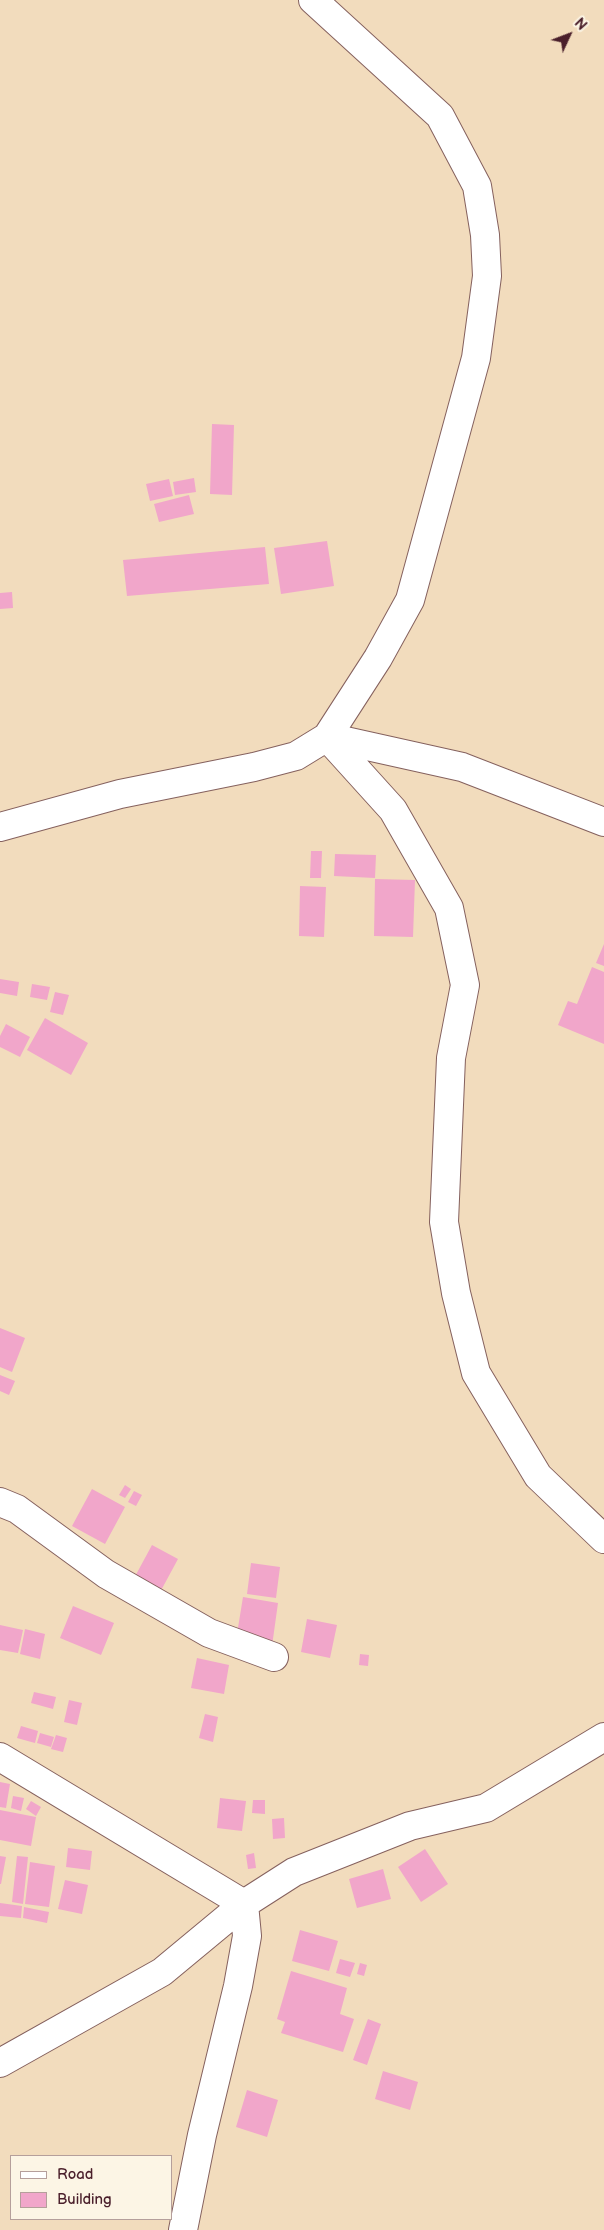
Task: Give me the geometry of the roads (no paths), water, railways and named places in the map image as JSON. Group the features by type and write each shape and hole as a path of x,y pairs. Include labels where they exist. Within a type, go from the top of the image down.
{"street":[{"path":"0,827 120,794 254,767 296,756 327,737 378,658 410,600 476,358 487,276 485,236 477,186 440,116 313,0"},
{"path":"327,737 462,768 604,822"},
{"path":"327,737 393,810 449,908 465,985 451,1058 444,1222 456,1294 476,1373 538,1476 604,1539"},
{"path":"0,1502 17,1509 106,1574 209,1633 274,1657"},
{"path":"0,2063 162,1972 244,1904 294,1872 410,1826 486,1808 604,1736"},
{"path":"0,1757 244,1904"},
{"path":"183,2230 202,2135 238,1986 247,1936 244,1904"}]}
